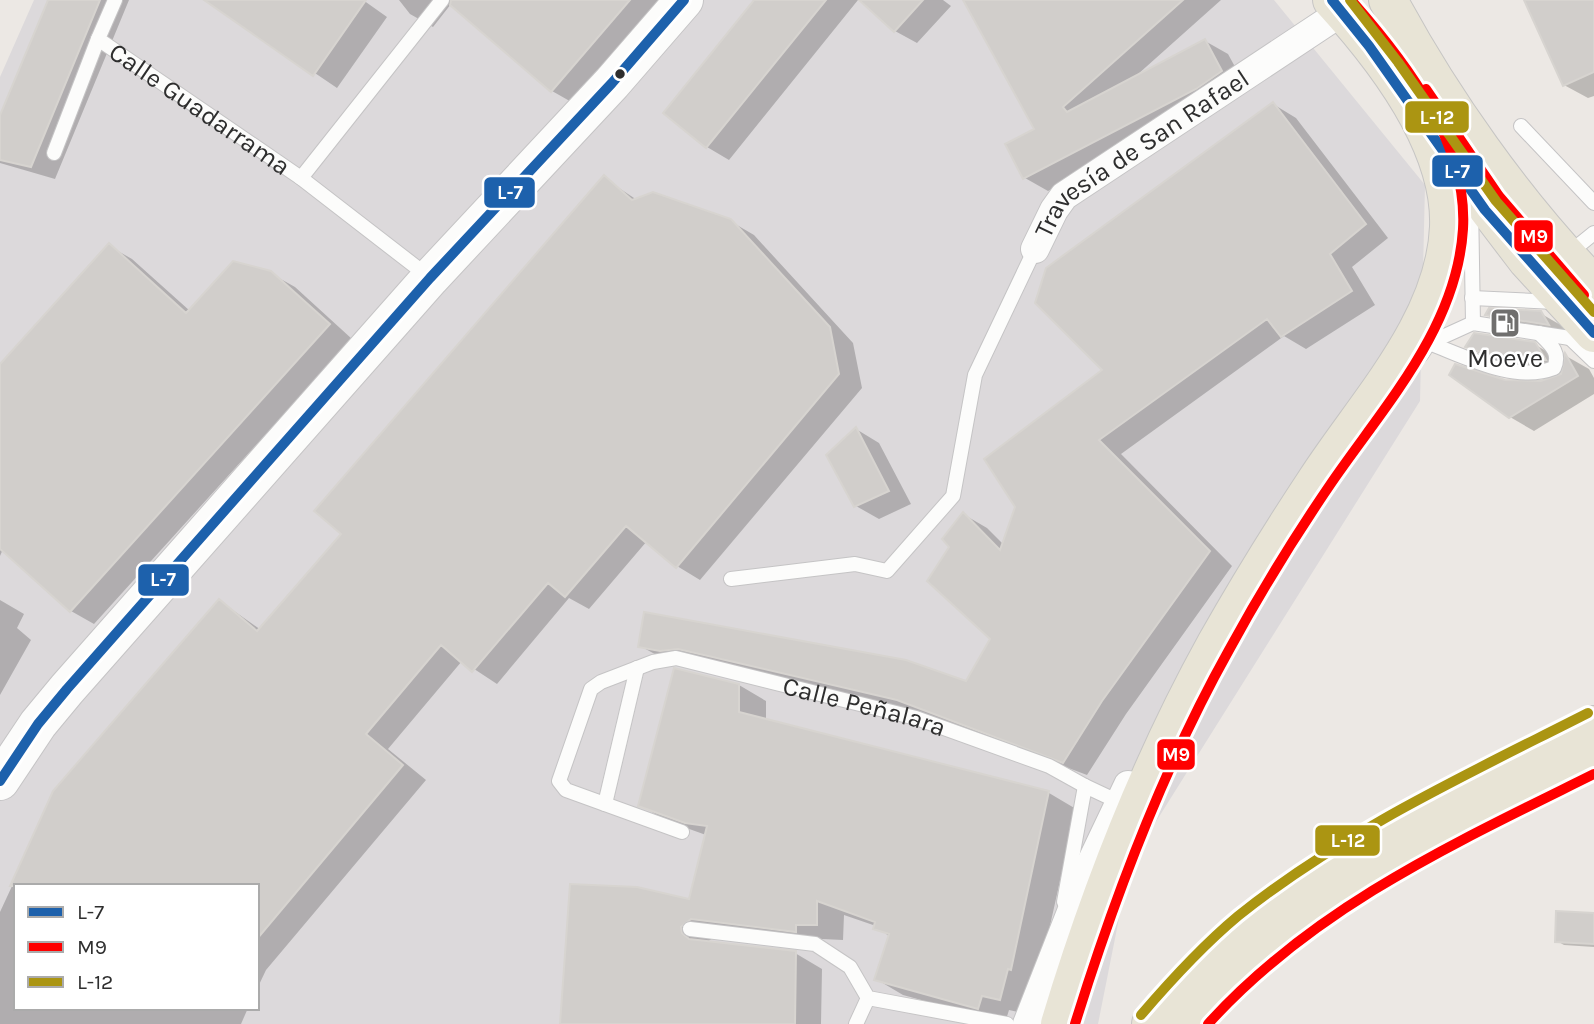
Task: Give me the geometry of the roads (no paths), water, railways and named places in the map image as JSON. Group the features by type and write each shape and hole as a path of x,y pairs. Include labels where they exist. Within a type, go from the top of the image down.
{"main road":[{"path":"0,781 38,724 67,689 430,278 684,0"},
{"path":"1388,0 1483,150 1580,244 1581,315"},
{"path":"1338,6 1409,100 1471,190 1581,315"},
{"path":"1060,1024 1114,860 1156,760 1217,643 1260,571 1411,338 1437,283 1448,237 1447,194 1436,154 1409,100"},
{"path":"1151,1024 1214,954 1305,882 1406,822 1594,725"},
{"path":"1189,1024 1237,972 1320,907 1421,847 1594,758"}],"street":[{"name":"Travesía de San Rafael","path":"1035,249 1064,195 1338,6"},
{"path":"1027,1024 1119,802 1218,620 1260,571"}],"lane":[{"name":"Calle Guadarrama","path":"54,153 115,0"},
{"name":"Calle Guadarrama","path":"301,178 442,0"},
{"name":"Calle Guadarrama","path":"98,39 301,178 430,278"},
{"path":"1521,126 1594,203"},
{"path":"1471,190 1473,323"},
{"name":"Travesía de San Rafael","path":"731,579 855,564 887,571 953,496 975,374 1035,249"},
{"path":"1472,298 1581,315"},
{"path":"1260,571 1328,492 1429,344 1473,323 1539,332 1581,315"},
{"path":"1581,315 1594,343"},
{"path":"1581,315 1594,361"},
{"path":"1429,344 1525,374 1539,374 1554,368 1558,359 1557,352 1539,332"},
{"name":"Calle Peñalara","path":"682,832 566,790 559,780 591,689 601,682 637,668 676,658 916,718 1049,766 1119,802"},
{"path":"605,804 637,668"},
{"path":"1054,956 1086,786"},
{"path":"690,929 815,944 850,967 868,998 1007,1024"},
{"path":"856,1024 868,998"}],"place":[{"name":"Moeve","path":"1505,323"}]}
